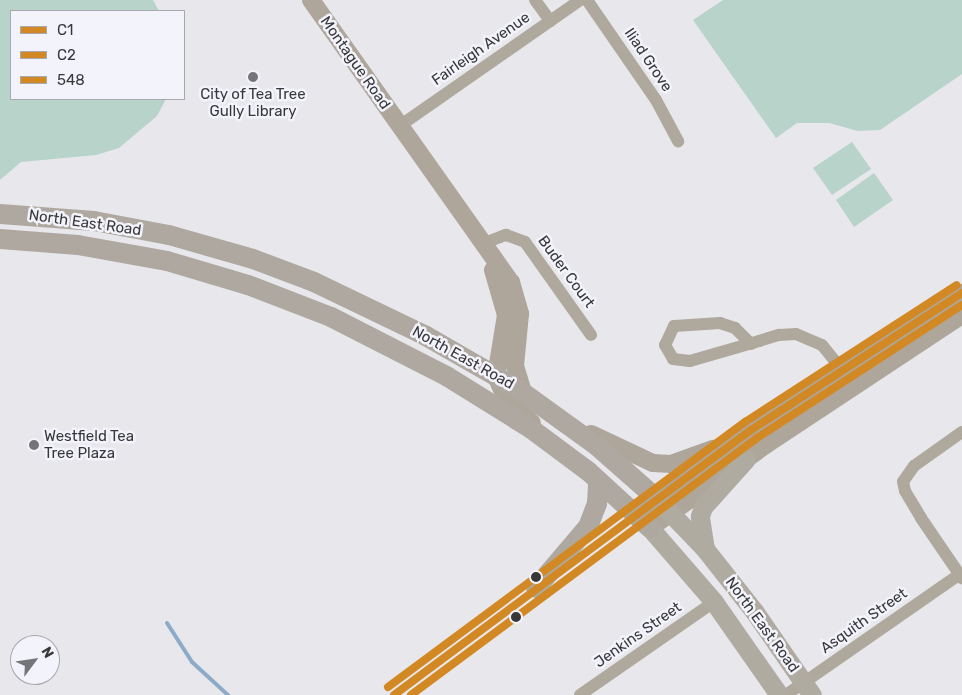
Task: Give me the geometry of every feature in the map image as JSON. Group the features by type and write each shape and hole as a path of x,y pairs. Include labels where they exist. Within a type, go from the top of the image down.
{"highway":[{"name":"North East Road","path":"0,214 94,221 169,236 253,258 328,288 426,336 523,392 562,419 656,498"},
{"name":"North East Road","path":"0,238 125,252 224,278 317,312 448,378 558,448 650,528"},
{"path":"317,312 328,288"},
{"path":"536,588 588,527 597,504 598,482"}],"main road":[{"name":"Montague Road","path":"311,0 401,125 482,244 499,263 517,298 520,325 514,360 523,392"},
{"name":"Montague Road","path":"323,0 401,125"},
{"name":"Montague Road","path":"482,244 500,286 506,315 496,376"},
{"path":"635,514 740,438 842,368 962,293"},
{"path":"650,528 746,459 962,315"},
{"path":"496,376 505,396 558,448"},
{"path":"562,419 632,456 653,463 677,462 740,438"},
{"path":"705,549 701,532 703,506 746,459"},
{"name":"North East Road","path":"656,498 705,549 754,611 808,689"},
{"name":"North East Road","path":"650,528 714,602 779,695"}],"street":[{"path":"536,0 550,21"},
{"name":"Fairleigh Avenue","path":"401,125 580,0"},
{"name":"Iliad Grove","path":"587,0 656,100 678,140"},
{"name":"Buder Court","path":"482,244 506,235 525,242 591,335"},
{"path":"751,344 736,328 720,323 674,326 665,344 668,353 680,362 796,334 822,345 855,386"},
{"path":"961,576 905,491 903,482 907,472 962,432"},
{"name":"Asquith Street","path":"786,695 808,689 961,576"},
{"name":"Jenkins Street","path":"580,695 714,602"}],"green space":[{"path":"0,0 153,0 158,10 10,10 10,100 165,100 157,116 119,148 96,155 21,162 0,180"},
{"path":"723,0 962,0 962,74 880,130 858,131 829,123 797,123 776,138 693,20"},
{"path":"852,142 871,169 832,195 813,168"},
{"path":"874,173 893,200 854,227 836,200"}],"waterway":[{"path":"167,623 192,662 228,695"}],"transit line":[{"name":"548","path":"388,687 745,422 957,285"},
{"name":"C1","path":"394,695 751,430 962,293"},
{"name":"C2","path":"411,695 757,438 962,305"}],"place":[{"name":"City of Tea Tree Gully Library","path":"253,77"},
{"name":"Westfield Tea Tree Plaza","path":"34,445"}]}
